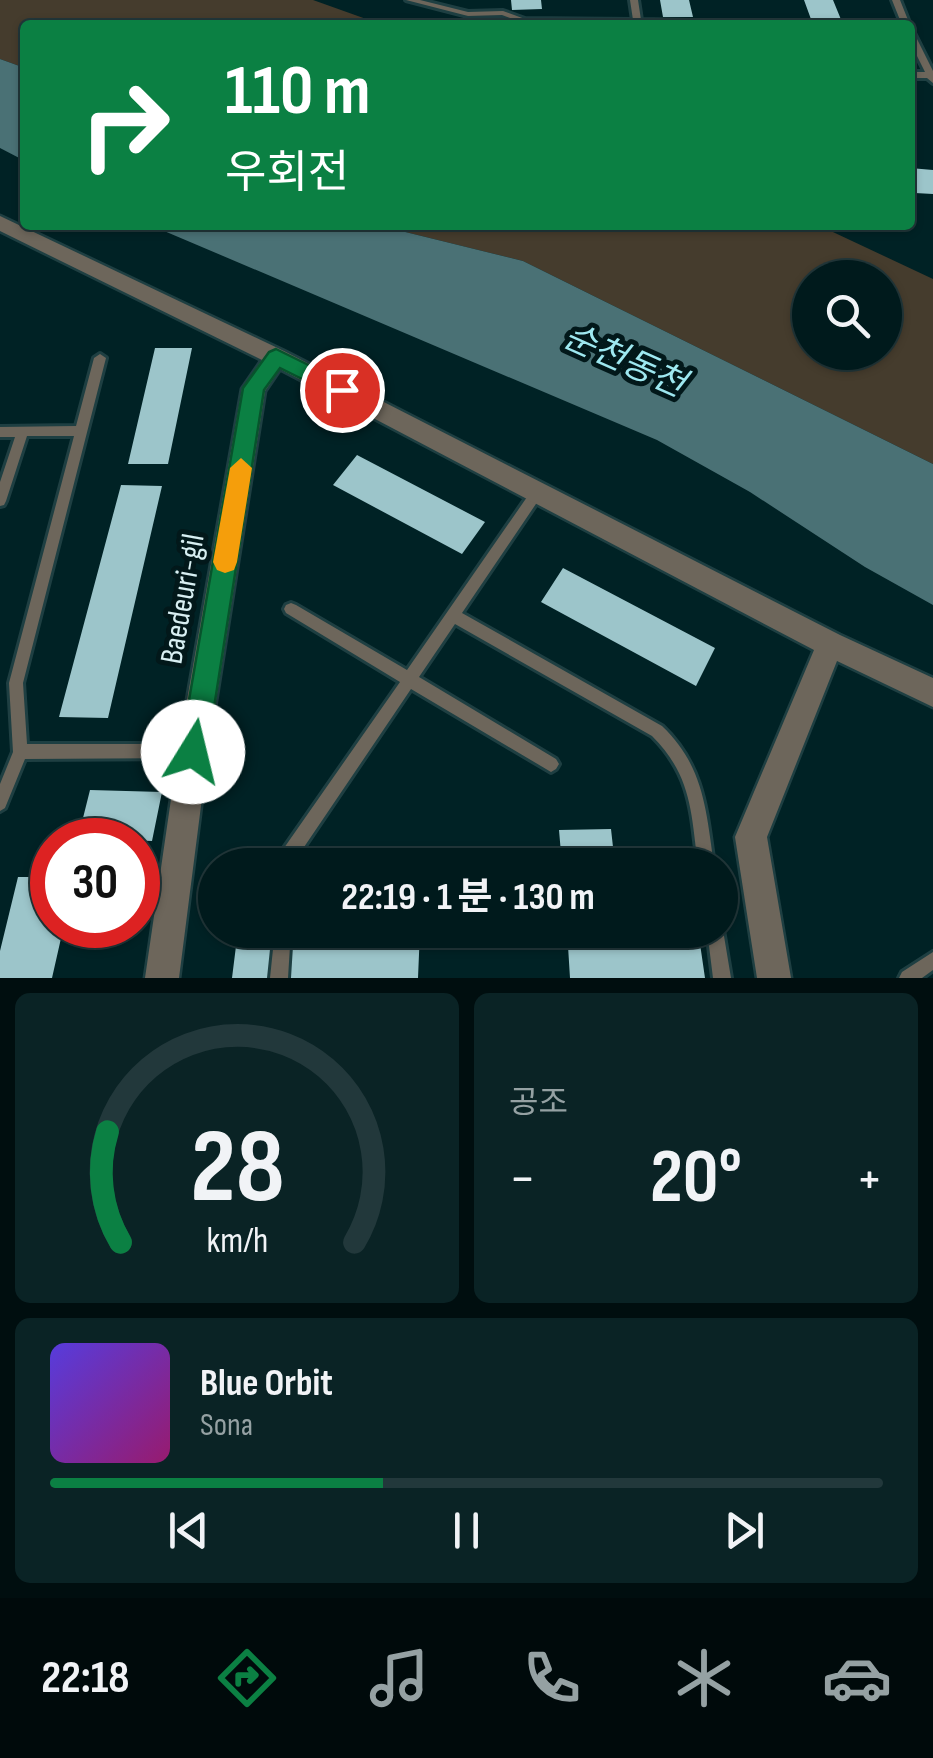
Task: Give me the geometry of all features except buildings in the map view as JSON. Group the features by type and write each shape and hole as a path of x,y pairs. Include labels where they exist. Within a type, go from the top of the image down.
{"street":[{"path":"2,227 276,357 830,644 933,692"},
{"name":"Baedeuri-gil","path":"162,978 193,752 254,388 276,357"},
{"path":"774,978 752,837 830,644"}],"lane":[{"path":"410,0 468,14 503,13 521,20"},
{"path":"915,44 932,77"},
{"path":"0,802 20,752 16,683 100,358"},
{"path":"0,432 80,431"},
{"path":"0,501 22,432"},
{"path":"294,848 538,491"},
{"path":"292,609 551,764"},
{"path":"453,615 658,731 687,764 703,848"},
{"path":"20,752 193,752"},
{"path":"279,978 282,948"},
{"path":"718,948 722,978"},
{"path":"908,978 933,960"}],"shaded area":[{"path":"0,0 313,0 369,20 20,20 20,66 0,59"},
{"path":"397,230 829,230 893,260 792,260 792,370 902,370 902,264 933,279 933,464 523,261"}],"water":[{"path":"0,59 20,66 20,158 0,148"},
{"name":"순천동천","path":"162,230 397,230 523,261 933,464 933,605 865,567 750,492 657,440"}],"slow traffic":[{"path":"225,562 241,468"}],"route":[{"path":"193,752 254,388 276,357 342,390"}]}
